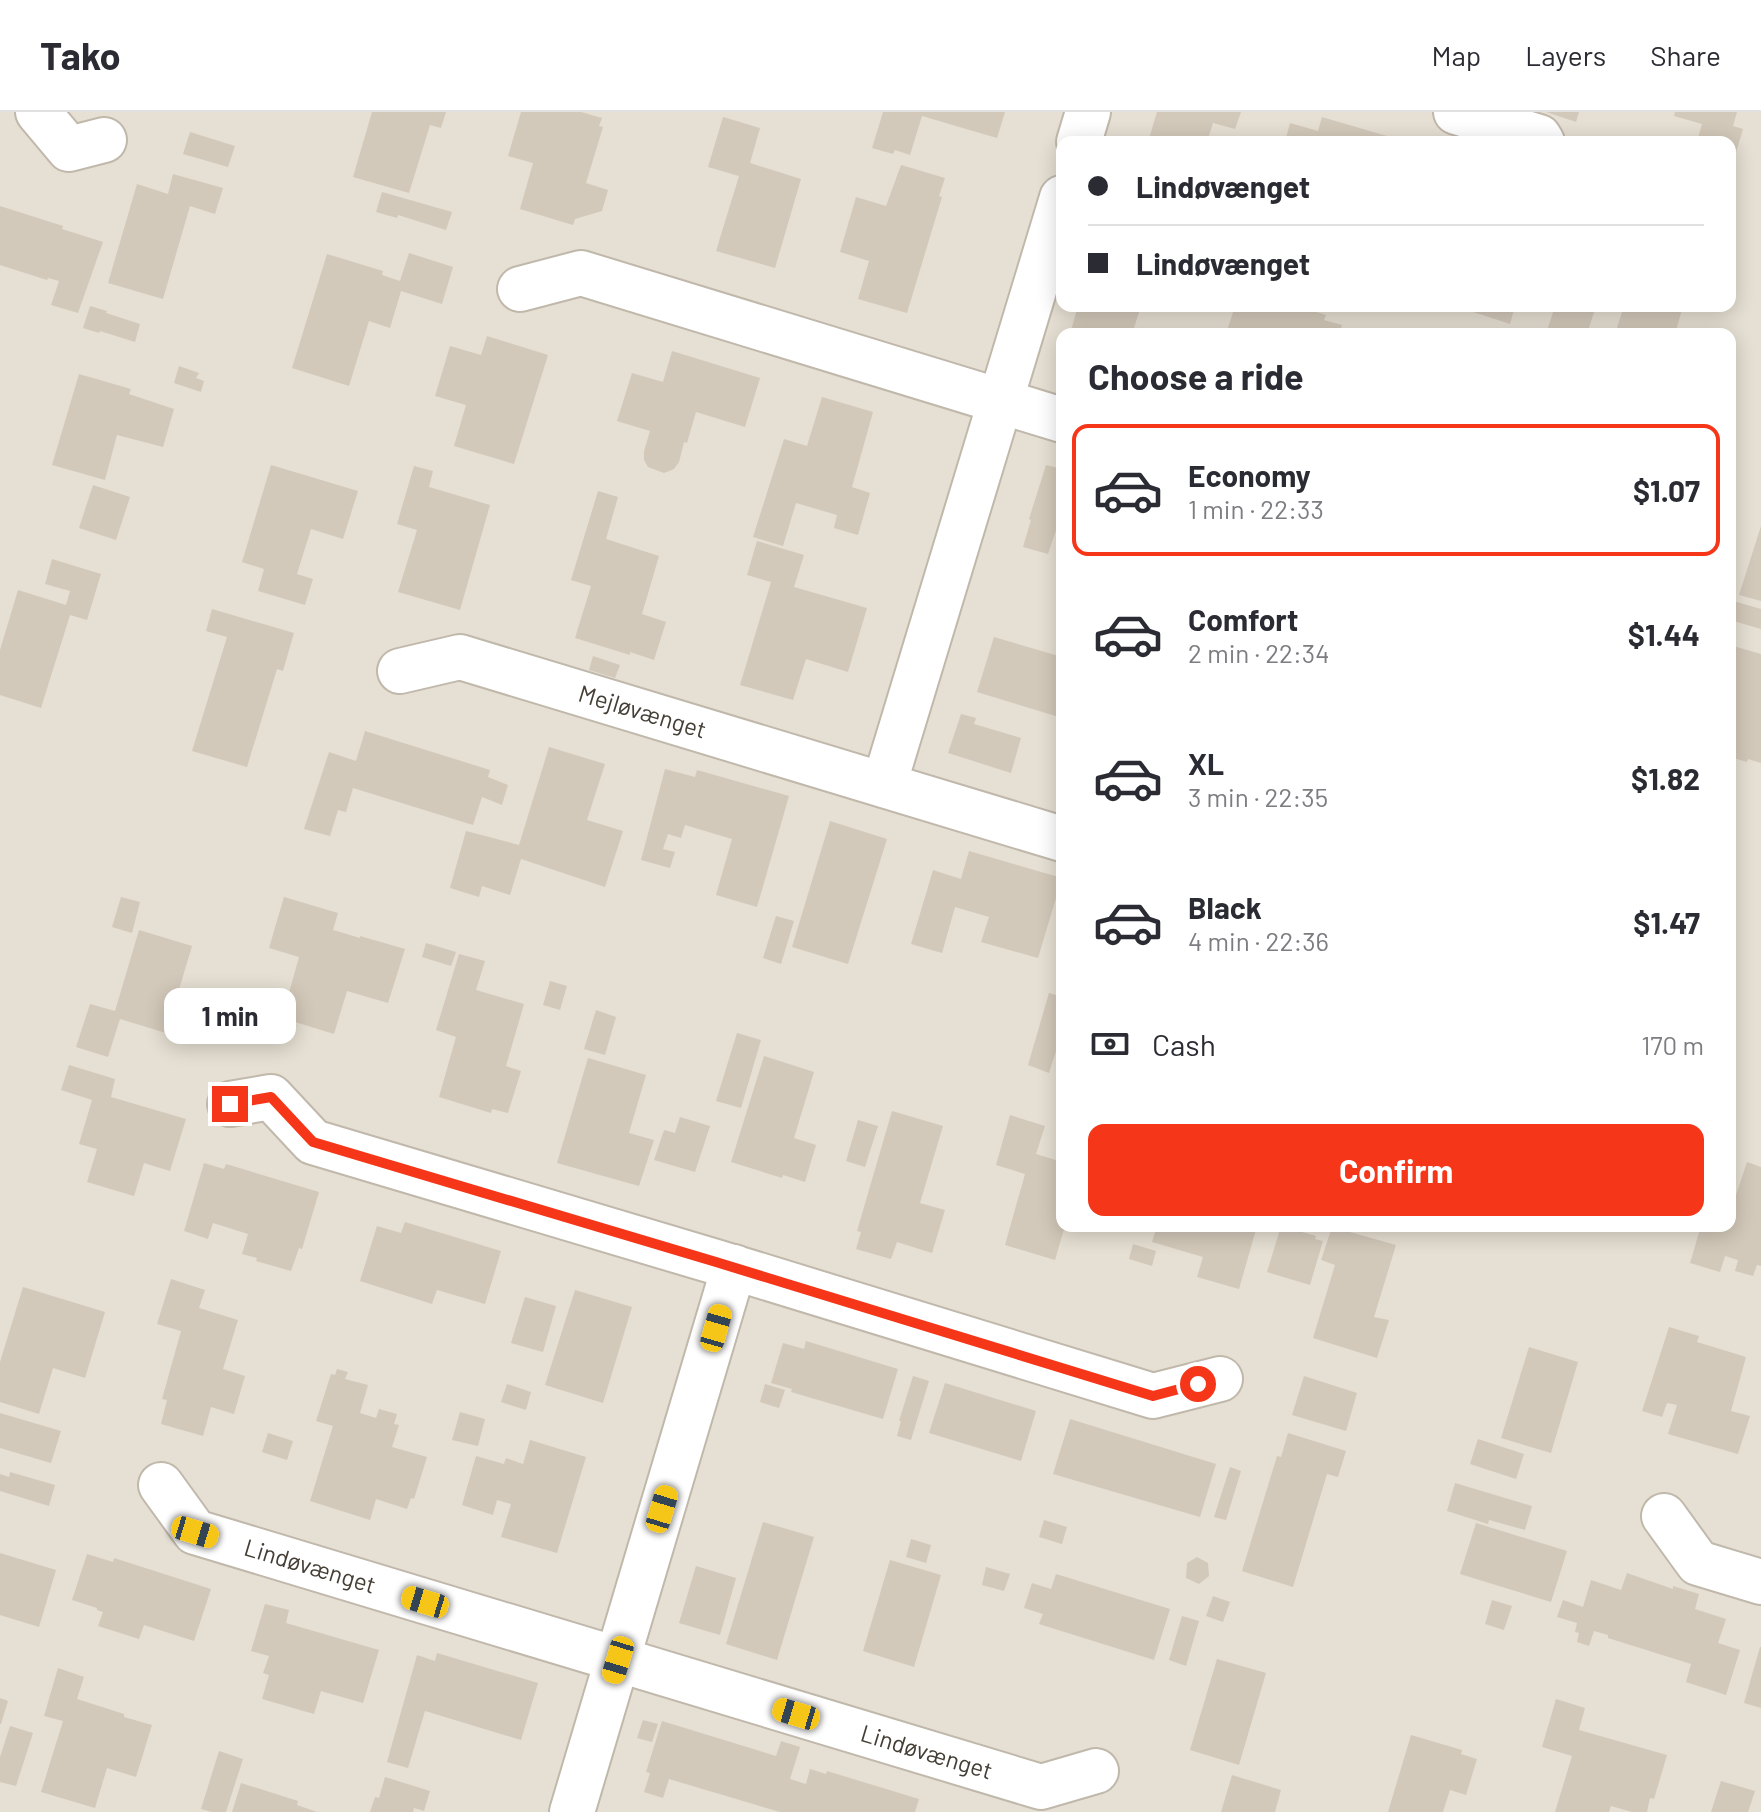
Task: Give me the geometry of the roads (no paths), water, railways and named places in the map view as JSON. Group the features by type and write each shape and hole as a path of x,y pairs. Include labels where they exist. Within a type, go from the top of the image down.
{"street":[{"path":"38,112 69,149 104,140"},
{"path":"1081,136 1088,112"},
{"path":"1456,112 1536,136"},
{"path":"884,785 1056,218"},
{"path":"520,289 581,273 1056,418"},
{"name":"Mejløvænget","path":"400,671 460,657 1056,837"},
{"path":"230,1104 271,1097 313,1142 1153,1396 1220,1379"},
{"path":"572,1812 734,1267"},
{"name":"Lindøvænget","path":"161,1485 195,1532 1041,1787 1096,1771"},
{"path":"1664,1516 1698,1563 1761,1582"}]}
